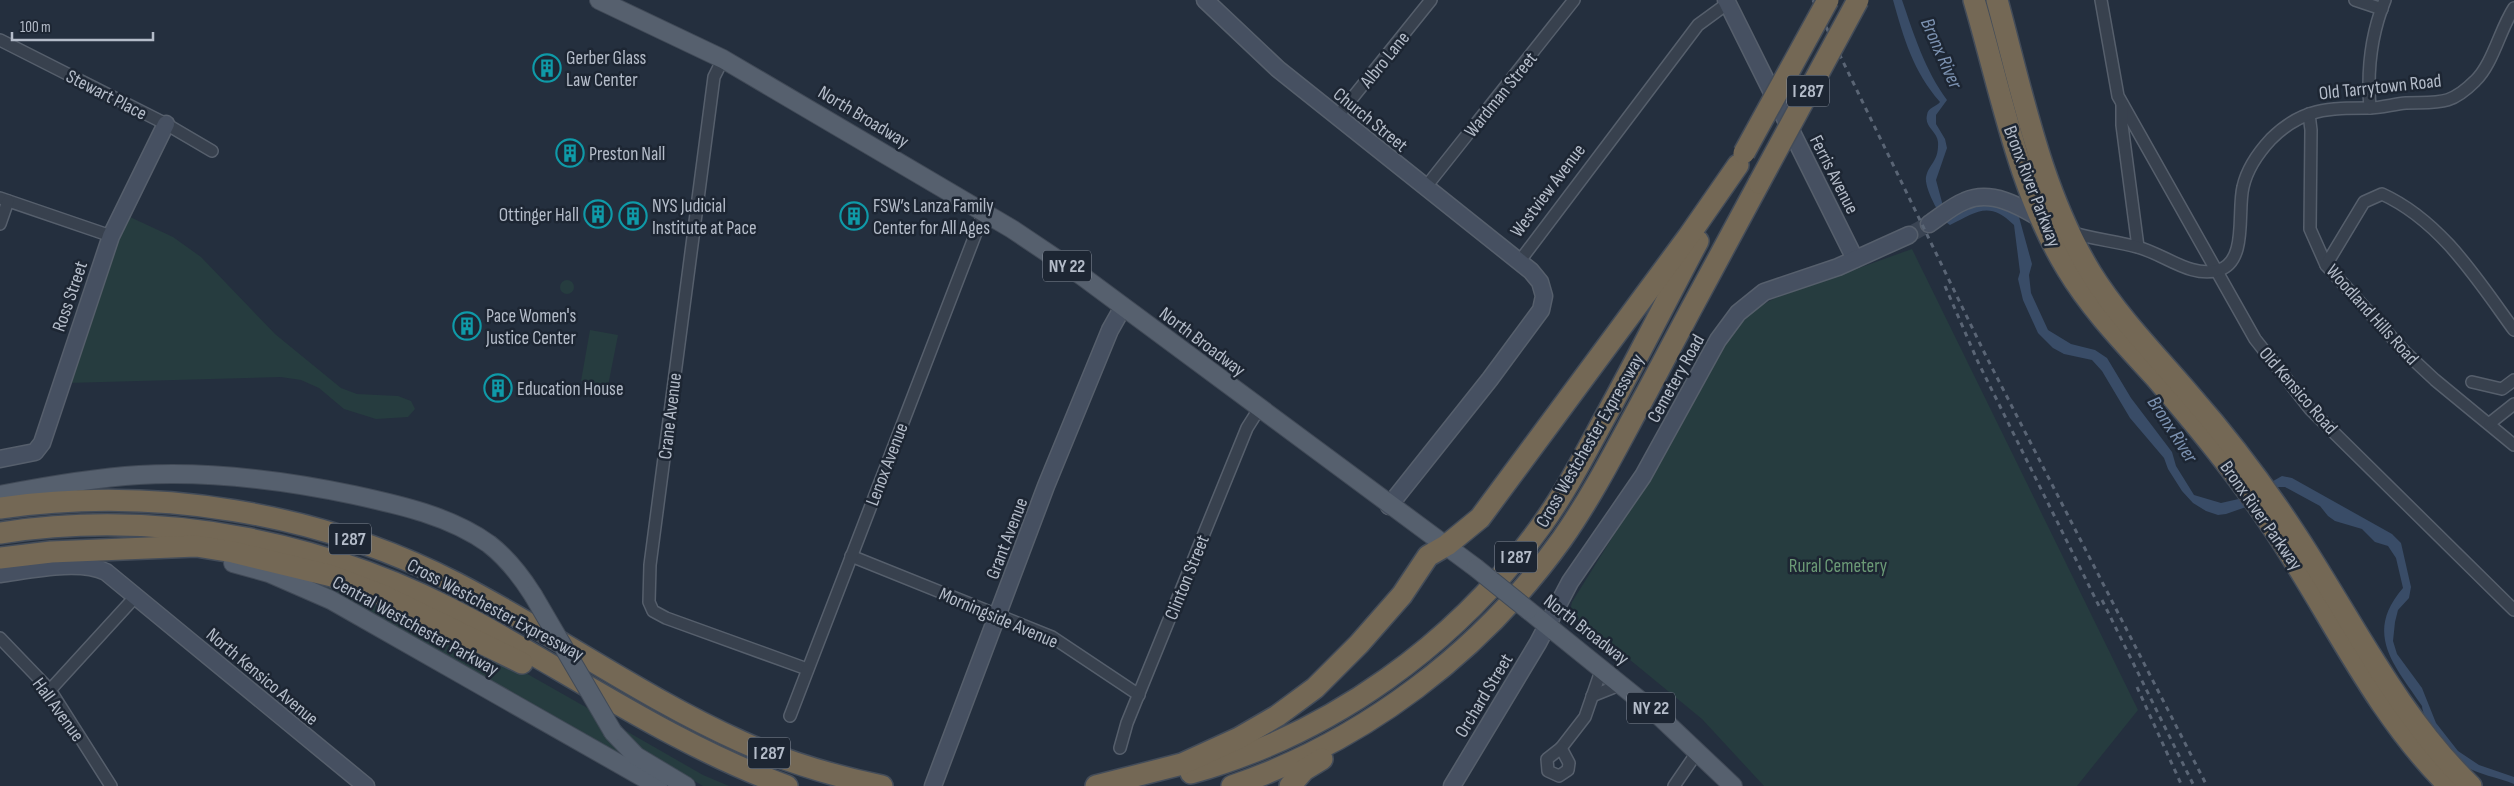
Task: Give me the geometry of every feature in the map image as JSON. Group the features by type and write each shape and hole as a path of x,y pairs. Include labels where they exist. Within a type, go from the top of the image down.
{"highway":[{"name":"Cross Westchester Expressway","path":"1137,786 1228,761 1274,743 1319,721 1390,677 1436,640 1472,607 1522,551 1560,497 1828,0"},
{"name":"Cross Westchester Expressway","path":"1232,786 1284,765 1332,742 1390,706 1452,659 1507,605 1551,552 1598,481 1858,0"},
{"name":"Bronx River Parkway","path":"1974,0 2008,121 2041,219 2059,255 2087,299 2199,429 2252,484"},
{"name":"Bronx River Parkway","path":"1997,0 2039,152 2070,232 2092,273 2116,308 2206,413 2252,484 2313,560 2392,692 2434,747 2471,786"},
{"path":"1096,786 1182,764 1239,738 1277,716 1314,688 1340,665 1402,595 1428,556 1447,545 1480,518 1683,243 1741,159"},
{"name":"Cross Westchester Expressway","path":"0,508 82,501 152,502 257,515 333,534 391,554 455,583 656,698 740,741 802,765 882,786"},
{"name":"Bronx River Parkway","path":"2266,503 2304,576 2380,701 2410,743 2449,786"},
{"name":"Cross Westchester Expressway","path":"0,533 83,526 151,526 252,539 318,555 382,577 444,605 653,723 722,759 787,786"},
{"path":"0,558 51,552 136,550 196,546 272,560 332,576 422,613 572,688 653,723"},
{"path":"1290,786 1304,770 1325,757 1332,742"}],"main road":[{"name":"North Broadway","path":"599,0 723,59 984,212 1068,266 1390,506 1447,545 1622,684 1698,751 1734,786"},
{"path":"0,495 94,479 154,474 224,475 308,486 394,504 458,526 488,544 514,568 533,595 613,732 636,756 686,786"},
{"name":"Central Westchester Parkway","path":"136,550 217,559 269,573 316,593 658,786"}],"street":[{"name":"Church Street","path":"1205,0 1278,69 1519,262"},
{"name":"Albro Lane","path":"1337,117 1431,0"},
{"name":"Wardman Street","path":"1425,188 1574,0"},
{"name":"Old Kensico Road","path":"2101,0 2116,88 2122,104 2255,339 2310,409 2514,610"},
{"path":"2355,0 2384,5 2370,54 2368,84 2370,108"},
{"name":"Ferris Avenue","path":"1727,1 1856,259"},
{"name":"Westview Avenue","path":"1390,506 1496,372 1541,310 1544,296 1540,282 1537,277 1519,262 1698,24 1727,1"},
{"name":"Old Tarrytown Road","path":"2217,271 2229,263 2237,252 2243,187 2252,163 2278,134 2294,121 2309,114 2333,108 2370,108 2406,103 2434,104 2448,101 2476,80 2485,68 2505,21 2514,8"},
{"name":"Stewart Place","path":"0,40 166,124 212,151"},
{"name":"Crane Avenue","path":"723,59 714,77 650,566 649,602 653,610 666,618 807,669"},
{"name":"Old Kensico Road","path":"2122,104 2122,126 2138,231 2138,247"},
{"name":"Woodland Hills Road","path":"2309,114 2311,130 2310,229 2326,265 2405,352 2435,380 2490,423 2514,445"},
{"name":"Ross Street","path":"0,459 35,452 42,443 111,236 166,124"},
{"path":"2326,265 2364,202 2382,194 2404,204 2467,264 2514,330"},
{"path":"1933,221 1972,198 1986,198 2022,207 2041,219 2070,232 2138,247 2200,272 2217,271"},
{"path":"0,224 4,199 111,236"},
{"name":"Lenox Avenue","path":"790,716 984,212"},
{"name":"Cemetery Road","path":"1548,625 1570,582 1643,476 1718,340 1738,313 1764,292 1856,259 1909,235"},
{"name":"Grant Avenue","path":"933,786 1106,339 1123,307"},
{"path":"2502,389 2514,380"},
{"path":"2472,382 2502,389 2514,400"},
{"path":"2490,423 2514,404"},
{"name":"Clinton Street","path":"1120,748 1138,695 1247,428 1259,409"},
{"name":"Morningside Avenue","path":"851,556 1052,637 1138,695"},
{"name":"North Kensico Avenue","path":"0,574 88,566 106,572 366,786"},
{"path":"50,690 136,596"},
{"name":"Orchard Street","path":"1452,786 1548,625"},
{"name":"Hall Avenue","path":"0,638 50,690 111,786"},
{"path":"1561,748 1585,717 1602,668"},
{"path":"1592,696 1622,684"},
{"path":"1674,786 1698,751"}],"green space":[{"path":"130,217 173,237 201,257 275,334 341,388 357,394 398,396 411,401 415,409 408,417 376,419 344,409 319,388 301,380 281,377 67,383 115,248"},
{"name":"Rural Cemetery","path":"1912,249 2138,710 2077,786 1764,786 1702,719 1607,641 1578,621 1570,611 1572,602 1650,477 1733,332 1755,309 1775,298"},
{"path":"564,280 570,280 574,287 570,294 564,294 560,290 560,284"},
{"path":"590,330 618,335 608,386 581,381"},
{"path":"277,568 351,589 508,663 591,710 604,734 617,750 634,764"},
{"path":"621,728 703,775 729,786 703,786 647,754 628,738"}],"water":[{"path":"1893,0 1902,0 1926,64 1947,100 1936,115 1936,124 1945,139 1947,148 1936,180 1943,206 1952,215 1977,206 1995,205 2008,209 2019,217 2032,264 2029,275 2031,293 2048,330 2071,344 2095,350 2107,358 2131,398 2172,452 2176,466 2194,495 2221,503 2243,498 2282,476 2292,478 2392,534 2401,543 2411,587 2409,598 2398,610 2395,622 2393,641 2397,654 2422,688 2436,723 2458,751 2479,765 2514,777 2514,784 2475,771 2458,761 2432,729 2422,706 2394,663 2387,649 2384,635 2385,620 2391,605 2403,588 2396,558 2388,546 2375,542 2362,529 2335,521 2320,506 2285,487 2278,487 2246,507 2226,514 2218,515 2206,511 2193,503 2182,491 2168,469 2164,458 2130,418 2102,371 2092,360 2064,354 2053,348 2038,333 2023,300 2018,279 2020,272 2014,225 2005,217 1990,211 1975,213 1950,225 1942,217 1930,196 1926,182 1927,172 1938,149 1937,138 1927,123 1927,115 1929,110 1940,102 1923,78 1910,54"}],"tunnel":[{"path":"1909,235 1929,224"}],"railway":[{"path":"1813,0 1986,356 2207,786"},
{"path":"1945,286 1978,362 2101,610"},
{"path":"2102,600 2194,786"},
{"path":"2137,687 2182,786"}],"place":[{"name":"Gerber Glass Law Center","path":"547,68"},
{"name":"Preston Nall","path":"570,153"},
{"name":"Ottinger Hall","path":"598,214"},
{"name":"NYS Judicial Institute at Pace","path":"633,216"},
{"name":"FSW’s Lanza Family Center for All Ages","path":"854,216"},
{"name":"Pace Women's Justice Center","path":"467,326"},
{"name":"Education House","path":"498,388"}],"water label":[{"name":"Bronx River","path":"1942,53"},
{"name":"Bronx River","path":"2173,429"}]}
